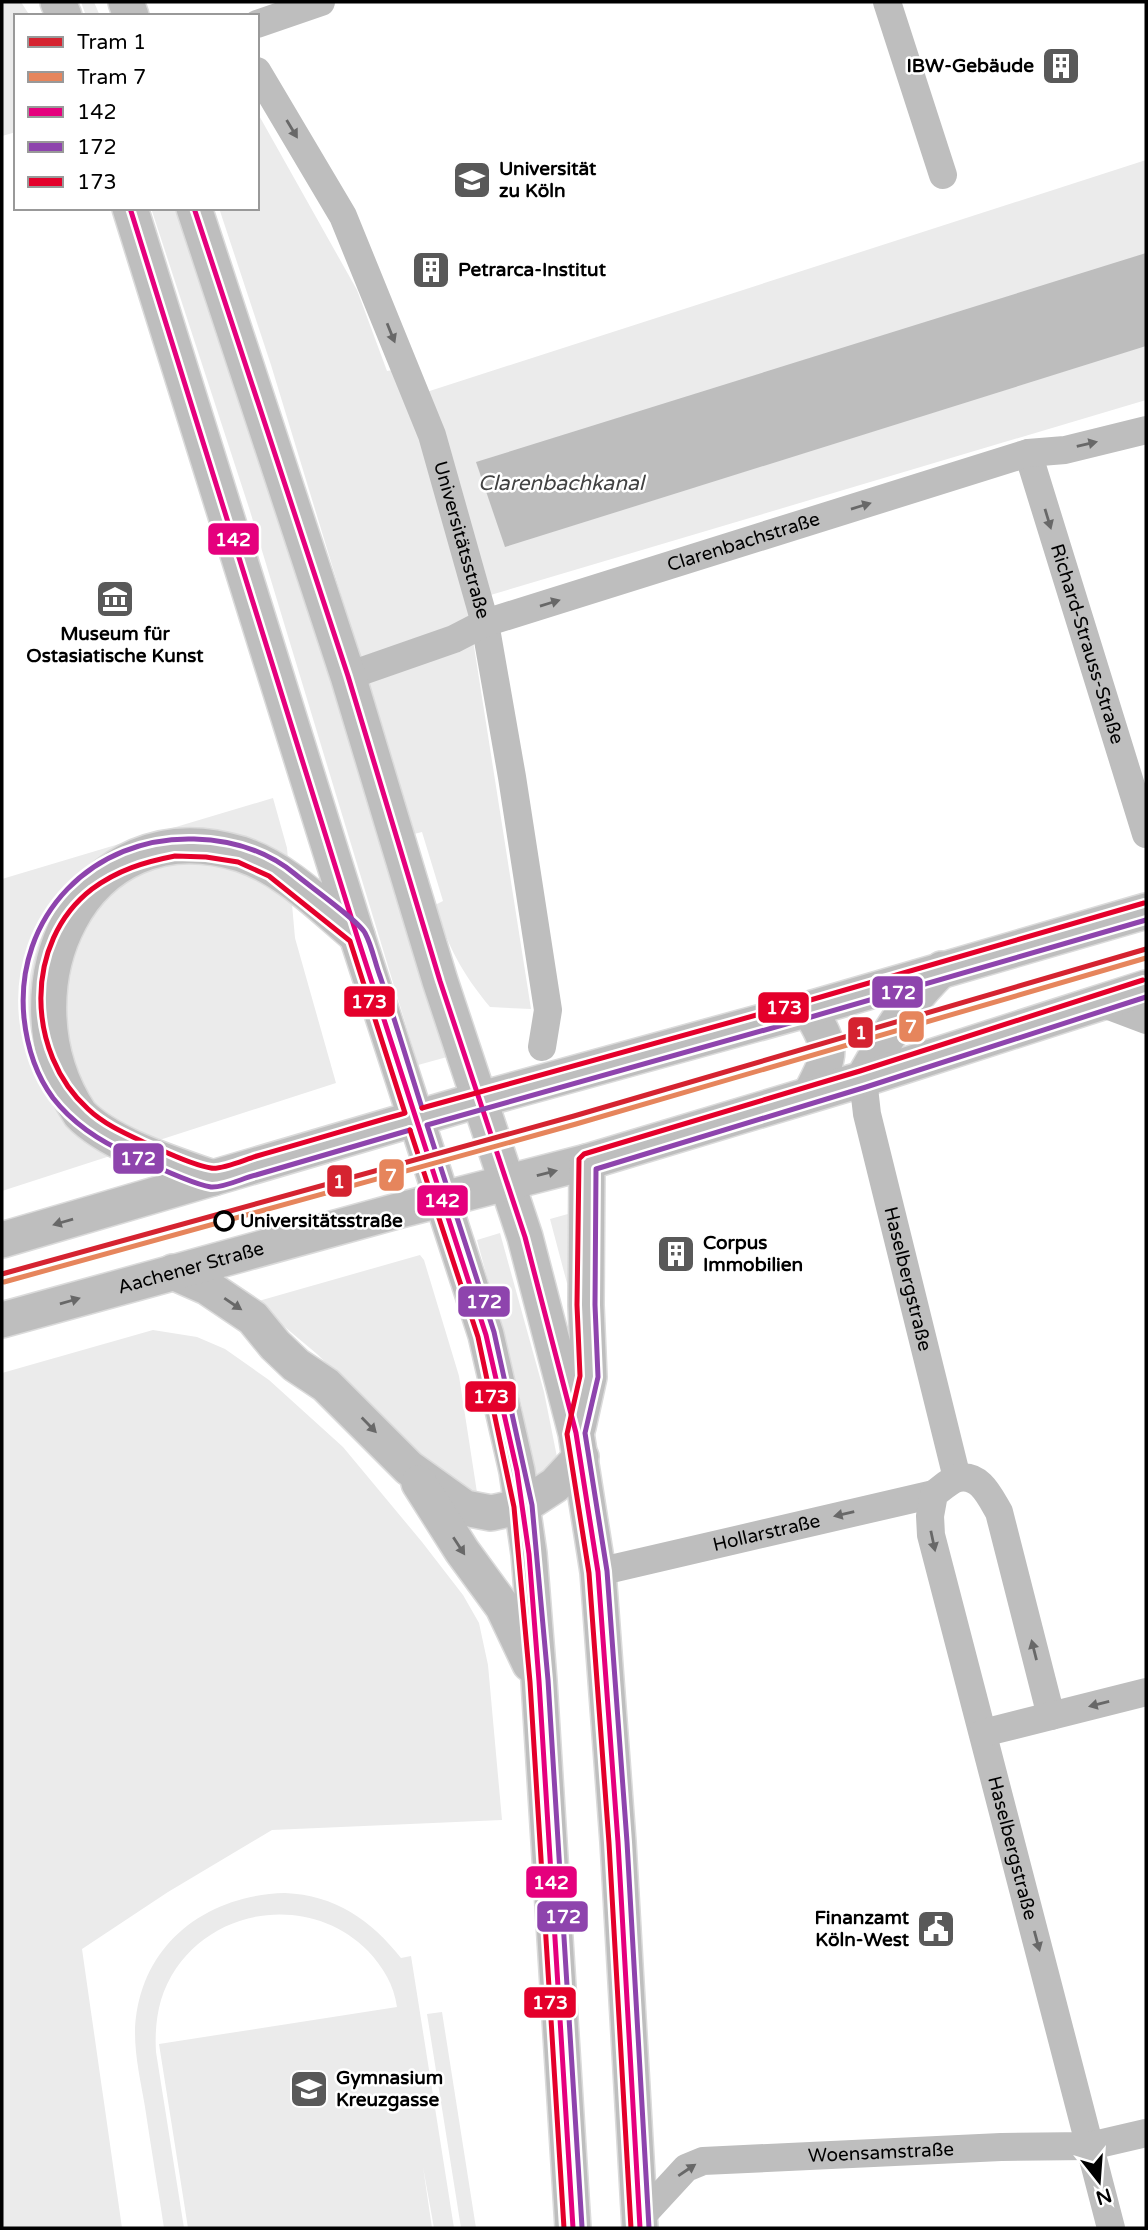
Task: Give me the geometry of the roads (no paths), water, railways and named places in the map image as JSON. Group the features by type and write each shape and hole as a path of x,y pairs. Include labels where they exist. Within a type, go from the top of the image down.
{"main road":[{"path":"131,210 357,936 486,1335 523,1506 539,1681 573,2228"},
{"path":"195,210 348,676 478,1100 525,1237 579,1445 598,1572 618,1842 639,2223"},
{"path":"213,1178 165,1161 109,1136 60,1092 44,1064 34,1032 34,967 45,936 62,908 84,884 112,865 132,857 174,847 207,848 240,854 274,867 357,936"},
{"path":"2,1240 478,1100 809,1009 1146,911"},
{"path":"863,1079 895,1022 916,994 942,969"},
{"name":"Aachener Straße","path":"2,1320 587,1162 863,1079 1146,988"},
{"path":"809,1009 822,1030 829,1052 827,1062 811,1093"},
{"path":"173,1272 207,1287 253,1318 289,1358 326,1385 410,1468 465,1508 491,1513 523,1506 555,1485 579,1445 589,1377 586,1305 587,1162"},
{"path":"410,1468 462,1551 503,1607 539,1681"}],"street":[{"path":"259,23 321,2"},
{"path":"887,2 943,175"},
{"name":"Universitätsstraße","path":"259,74 343,216 432,435 485,623 548,1010 542,1048"},
{"name":"Clarenbachstraße","path":"348,676 444,643 485,623 1027,453 1065,450 1146,430"},
{"name":"Richard-Strauss-Straße","path":"1027,453 1146,834"},
{"path":"1101,1003 1146,1020"},
{"name":"Haselbergstraße","path":"863,1079 867,1114 957,1478"},
{"path":"934,1494 957,1478 970,1478 984,1487 999,1512 1051,1716"},
{"name":"Haselbergstraße","path":"934,1494 930,1535 1111,2228"},
{"name":"Hollarstraße","path":"598,1572 934,1494"},
{"path":"983,1733 1146,1692"},
{"name":"Woensamstraße","path":"639,2223 686,2168 703,2161 1090,2146 1146,2133"}],"water":[{"name":"Clarenbachkanal","path":"1146,253 1146,346 505,547 476,462"}],"tram line":[{"name":"1","path":"2,1274 574,1116 1146,949"},
{"name":"7","path":"4,1282 576,1124 1146,958"}],"place":[{"name":"IBW-Gebäude","path":"1061,66"},
{"name":"Universität zu Köln","path":"472,180"},
{"name":"Petrarca-Institut","path":"431,270"},
{"name":"Museum für Ostasiatische Kunst","path":"115,599"},
{"name":"Universitätsstraße","path":"224,1221"},
{"name":"Corpus Immobilien","path":"676,1254"},
{"name":"Finanzamt Köln-West","path":"936,1929"},
{"name":"Gymnasium Kreuzgasse","path":"309,2089"}]}
